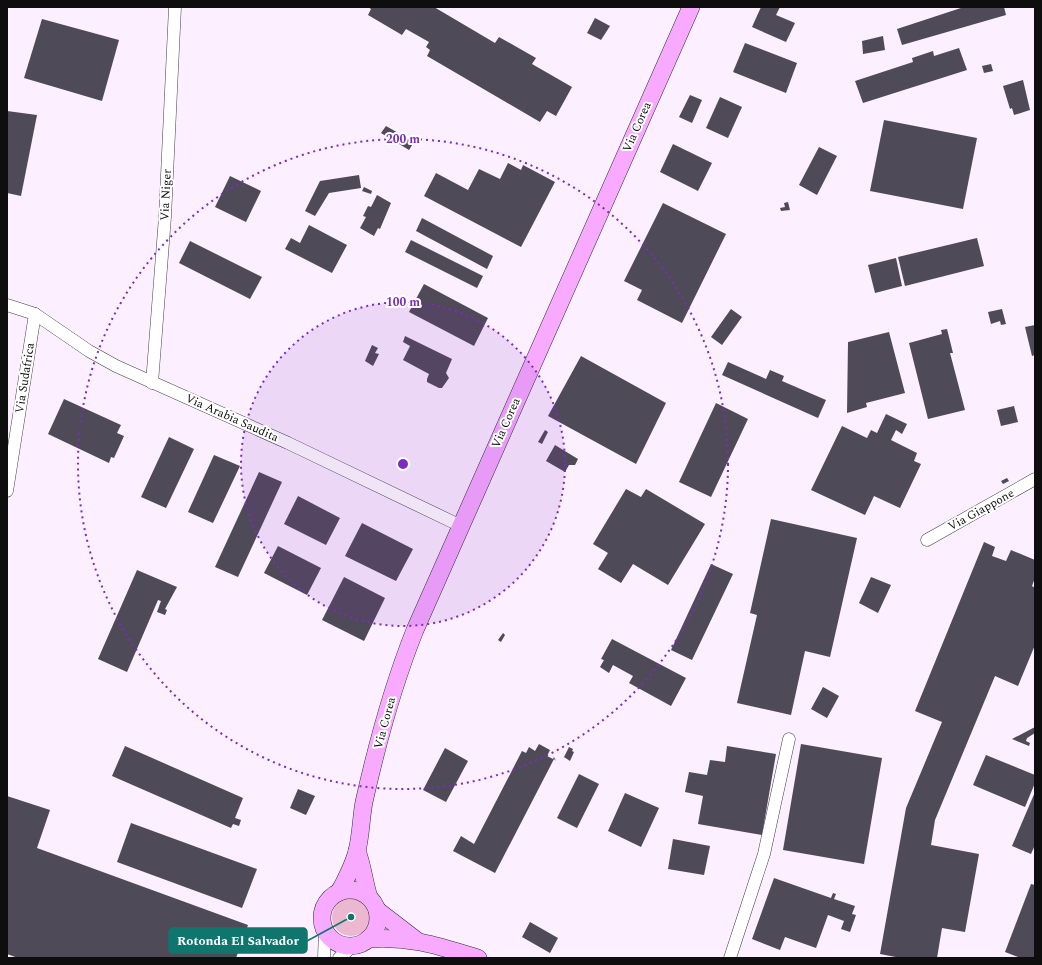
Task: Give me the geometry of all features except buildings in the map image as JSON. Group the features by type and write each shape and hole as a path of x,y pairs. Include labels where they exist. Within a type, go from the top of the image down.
{"street":[{"name":"Via Niger","path":"152,383 165,218 175,7"},
{"name":"Via Corea","path":"357,851 364,803 402,664 461,526 691,7"},
{"name":"Via Arabia Saudita","path":"7,305 35,314 89,351 152,383 288,442 461,526"},
{"name":"Via Sudafrica","path":"7,490 35,314"},
{"name":"Via Giappone","path":"927,540 1035,479"},
{"path":"730,958 764,854 789,739"},
{"path":"357,851 346,882 339,892 330,899 323,911 322,922 325,930 336,942 345,945 399,938 436,944 478,958"},
{"path":"339,958 361,942 377,925 373,903 364,880 362,862 357,851"},
{"path":"339,892 353,890 373,903 416,940"},
{"path":"324,958 325,930"}],"shaded area":[{"path":"351,898 361,901 367,907 370,917 367,927 361,933 351,936 341,933 335,927 332,917 335,907 341,901"}],"place":[{"name":"Rotonda El Salvador","path":"351,917"}]}
